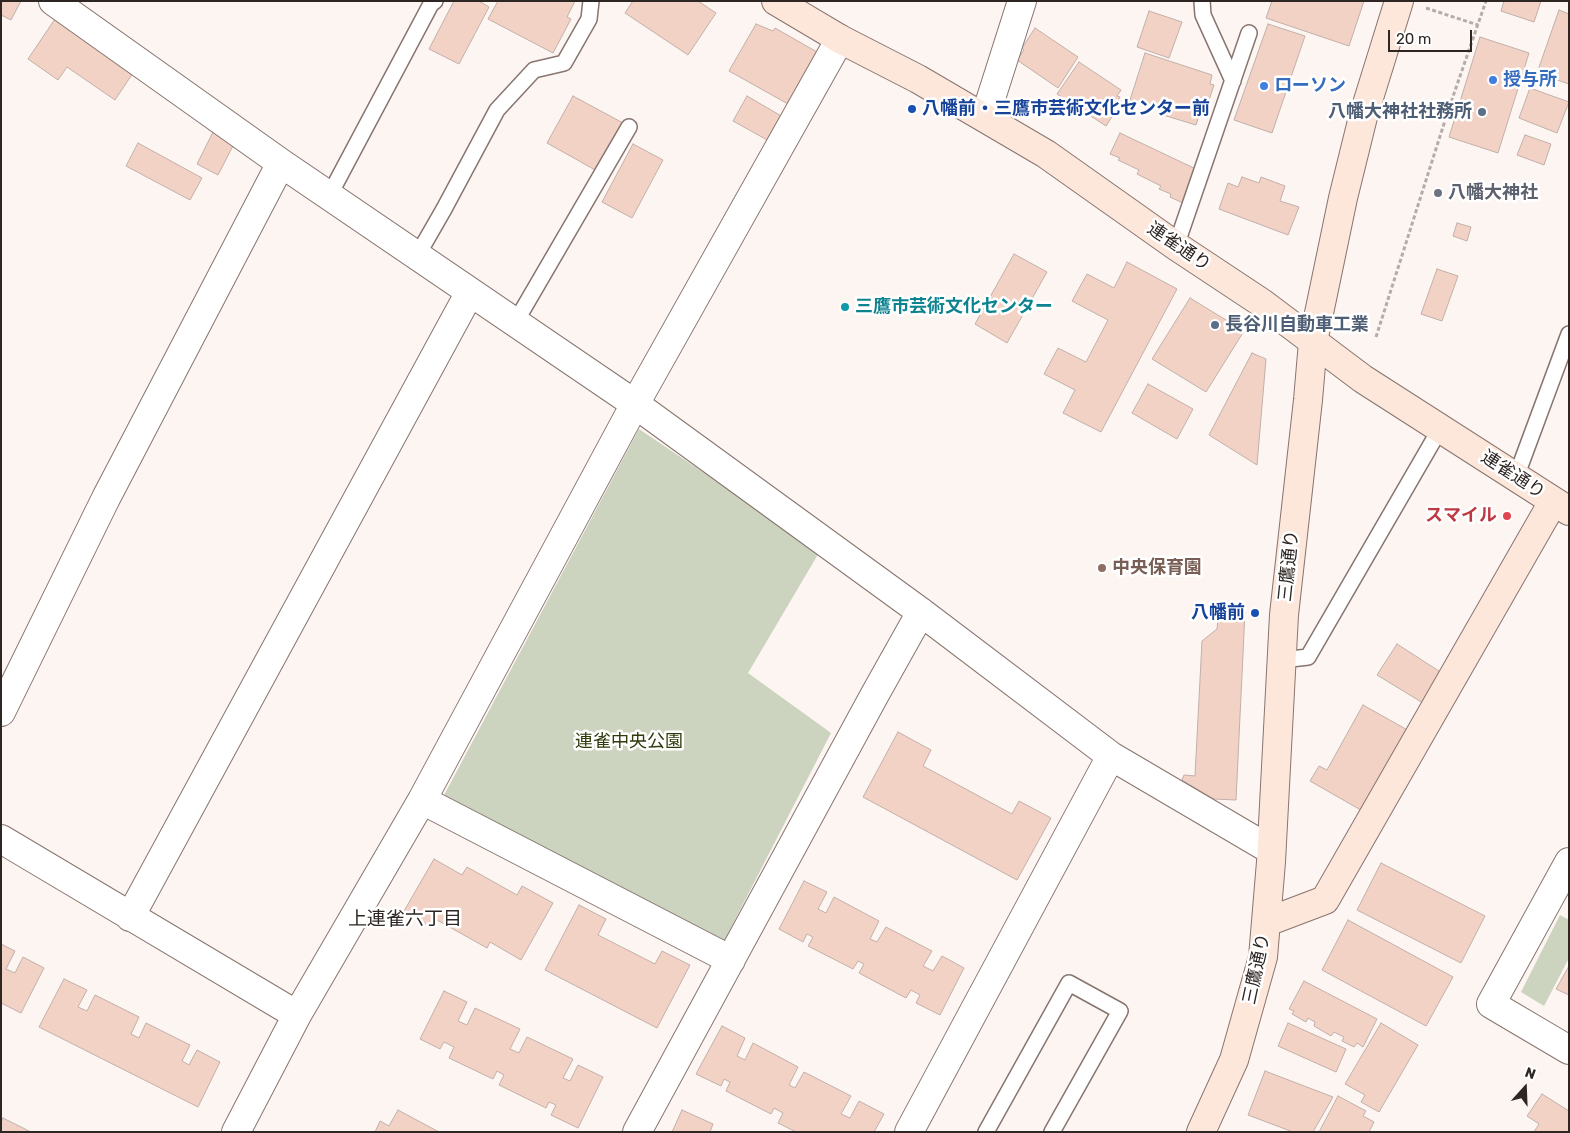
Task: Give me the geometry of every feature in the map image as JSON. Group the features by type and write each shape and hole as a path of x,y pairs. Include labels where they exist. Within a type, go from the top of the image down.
{"main road":[{"name":"三鷹通り","path":"1201,1132 1234,1060 1263,957 1267,922 1284,615 1313,342 1343,198 1363,117 1399,1"},
{"name":"連雀通り","path":"778,2 840,39 918,79 1046,154 1176,246 1262,303 1363,379 1561,507"},
{"path":"1267,922 1325,900 1561,507"}],"street":[{"path":"53,1 281,164 635,404 921,612 1111,756 1271,850"},
{"path":"985,117 1022,1"},
{"path":"236,1132 297,1015 422,800 635,404 840,39"},
{"path":"1,712 111,489 281,164"},
{"path":"130,917 470,292"},
{"path":"637,1132 921,612"},
{"path":"909,1132 1111,756"},
{"path":"422,800 730,960"},
{"path":"1,839 297,1015"},
{"path":"1569,862 1491,1004 1569,1050"}],"lane":[{"path":"329,196 431,4 435,1"},
{"path":"417,256 497,110 534,70 564,63 589,19 591,1"},
{"path":"1202,1 1203,15 1233,81"},
{"path":"1176,246 1249,33"},
{"path":"515,323 629,127"},
{"path":"1516,477 1569,334"},
{"path":"1282,660 1308,657 1440,429"},
{"path":"986,1132 1069,983 1120,1011 1052,1132"}],"path":[{"path":"1376,337 1446,117 1486,1"},
{"path":"1426,8 1478,26"}],"green space":[{"name":"連雀中央公園","path":"639,429 820,551 748,673 831,733 722,945 442,799"},
{"path":"1560,915 1569,920 1569,958 1544,1006 1521,992"}],"building":[{"path":"1,1 21,1 11,20 1,15"},
{"path":"454,1 479,1 489,7 459,64 429,49"},
{"path":"498,1 575,1 567,17 571,19 553,53 488,19"},
{"path":"633,1 698,1 716,13 688,55 625,13"},
{"path":"1272,1 1364,1 1349,46 1266,18"},
{"path":"1504,1 1541,1 1534,22 1501,11"},
{"path":"1559,10 1569,14 1569,84 1537,73"},
{"path":"1149,11 1182,22 1169,58 1137,47"},
{"path":"57,16 135,70 115,100 67,67 58,80 28,59"},
{"path":"756,24 773,31 775,28 817,52 788,104 729,71"},
{"path":"1268,24 1305,36 1272,133 1234,120"},
{"path":"1035,28 1078,57 1058,88 1017,60 1024,50 1022,48"},
{"path":"1480,37 1529,53 1498,153 1449,137"},
{"path":"1145,53 1212,75 1210,84 1214,85 1208,103 1204,101 1196,125 1163,115 1164,111 1130,100"},
{"path":"1079,62 1121,90 1117,96 1120,97 1114,107 1117,109 1106,126 1057,94"},
{"path":"1530,88 1569,102 1557,133 1519,118"},
{"path":"573,96 623,123 597,171 547,143"},
{"path":"747,96 783,117 769,141 733,121"},
{"path":"214,130 235,142 218,175 197,164"},
{"path":"1120,133 1198,170 1183,203 1170,197 1171,194 1159,189 1161,186 1137,174 1139,170 1110,154"},
{"path":"1525,135 1551,144 1544,165 1517,155"},
{"path":"138,143 202,178 190,200 126,166"},
{"path":"633,144 663,160 632,218 602,202"},
{"path":"1242,177 1259,183 1261,177 1285,186 1280,201 1299,207 1288,235 1219,209 1228,183 1238,187"},
{"path":"1457,223 1471,227 1467,241 1453,236"},
{"path":"1014,254 1047,272 1007,343 975,324"},
{"path":"1127,262 1177,289 1101,432 1063,413 1075,390 1044,374 1058,348 1086,362 1108,320 1072,301 1087,274 1114,288"},
{"path":"1437,269 1458,276 1442,321 1421,314"},
{"path":"1190,298 1244,331 1206,392 1152,359"},
{"path":"1252,353 1266,359 1257,465 1209,435"},
{"path":"1148,384 1193,409 1177,439 1132,413"},
{"path":"1219,610 1245,612 1236,800 1214,799 1182,780 1184,775 1195,776 1202,641 1217,629"},
{"path":"1397,644 1442,673 1423,703 1377,675"},
{"path":"1363,705 1411,732 1366,813 1310,781 1319,766 1327,770"},
{"path":"898,732 931,750 923,766 1012,814 1019,801 1051,818 1017,880 863,797"},
{"path":"434,859 462,875 467,867 517,895 522,886 553,903 521,960 490,942 487,948 437,920 433,928 404,911"},
{"path":"1381,863 1485,916 1461,963 1357,910"},
{"path":"804,881 827,892 818,909 826,913 834,897 879,921 870,939 877,942 886,927 932,951 923,966 933,971 942,956 964,968 940,1015 916,1003 920,995 911,990 906,998 859,973 864,964 858,961 853,969 808,946 813,937 807,934 803,942 779,929"},
{"path":"579,905 606,919 598,935 655,964 662,951 690,965 657,1028 545,970"},
{"path":"1348,920 1453,977 1426,1026 1322,970"},
{"path":"1,944 15,951 6,969 15,973 23,957 44,968 21,1013 1,1003"},
{"path":"1569,966 1569,995 1556,989"},
{"path":"64,979 87,990 78,1007 87,1011 95,995 139,1017 131,1034 139,1038 146,1023 190,1045 182,1061 189,1065 197,1050 220,1062 198,1107 39,1027"},
{"path":"1304,981 1377,1019 1363,1047 1357,1043 1354,1047 1342,1041 1344,1037 1334,1032 1331,1036 1314,1026 1315,1022 1308,1018 1306,1022 1292,1014 1294,1011 1289,1009"},
{"path":"444,991 467,1002 458,1021 467,1025 475,1008 520,1029 510,1049 519,1053 527,1037 573,1059 563,1078 570,1081 578,1065 603,1077 578,1128 551,1115 556,1105 549,1102 546,1108 499,1085 504,1075 497,1071 493,1079 449,1058 454,1047 444,1042 440,1049 420,1039"},
{"path":"1288,1023 1346,1049 1336,1072 1278,1046"},
{"path":"1381,1023 1418,1045 1379,1112 1361,1102 1365,1095 1345,1084"},
{"path":"722,1026 745,1038 737,1056 745,1060 753,1043 798,1067 789,1085 795,1088 804,1072 851,1096 841,1114 850,1118 859,1101 884,1114 874,1132 796,1132 778,1123 783,1113 774,1108 771,1114 726,1091 730,1082 724,1079 721,1086 696,1074"},
{"path":"1265,1071 1333,1097 1313,1132 1293,1132 1248,1115"},
{"path":"1542,1094 1569,1111 1569,1132 1534,1132 1539,1124 1527,1116"},
{"path":"1338,1096 1366,1111 1363,1116 1374,1122 1369,1132 1319,1132"},
{"path":"398,1110 439,1132 375,1132 380,1121 389,1126"},
{"path":"682,1110 713,1124 710,1132 672,1132"},
{"path":"3,1118 31,1132 1,1132"}],"place":[{"name":"授与所","path":"1493,80"},
{"name":"ローソン","path":"1264,86"},
{"name":"八幡前・三鷹市芸術文化センター前","path":"912,109"},
{"name":"八幡大神社社務所","path":"1482,112"},
{"name":"八幡大神社","path":"1438,193"},
{"name":"三鷹市芸術文化センター","path":"845,307"},
{"name":"長谷川自動車工業","path":"1215,325"},
{"name":"スマイル","path":"1507,516"},
{"name":"中央保育園","path":"1102,568"},
{"name":"八幡前","path":"1255,613"}],"district":[{"name":"上連雀六丁目","path":"405,920"}]}
